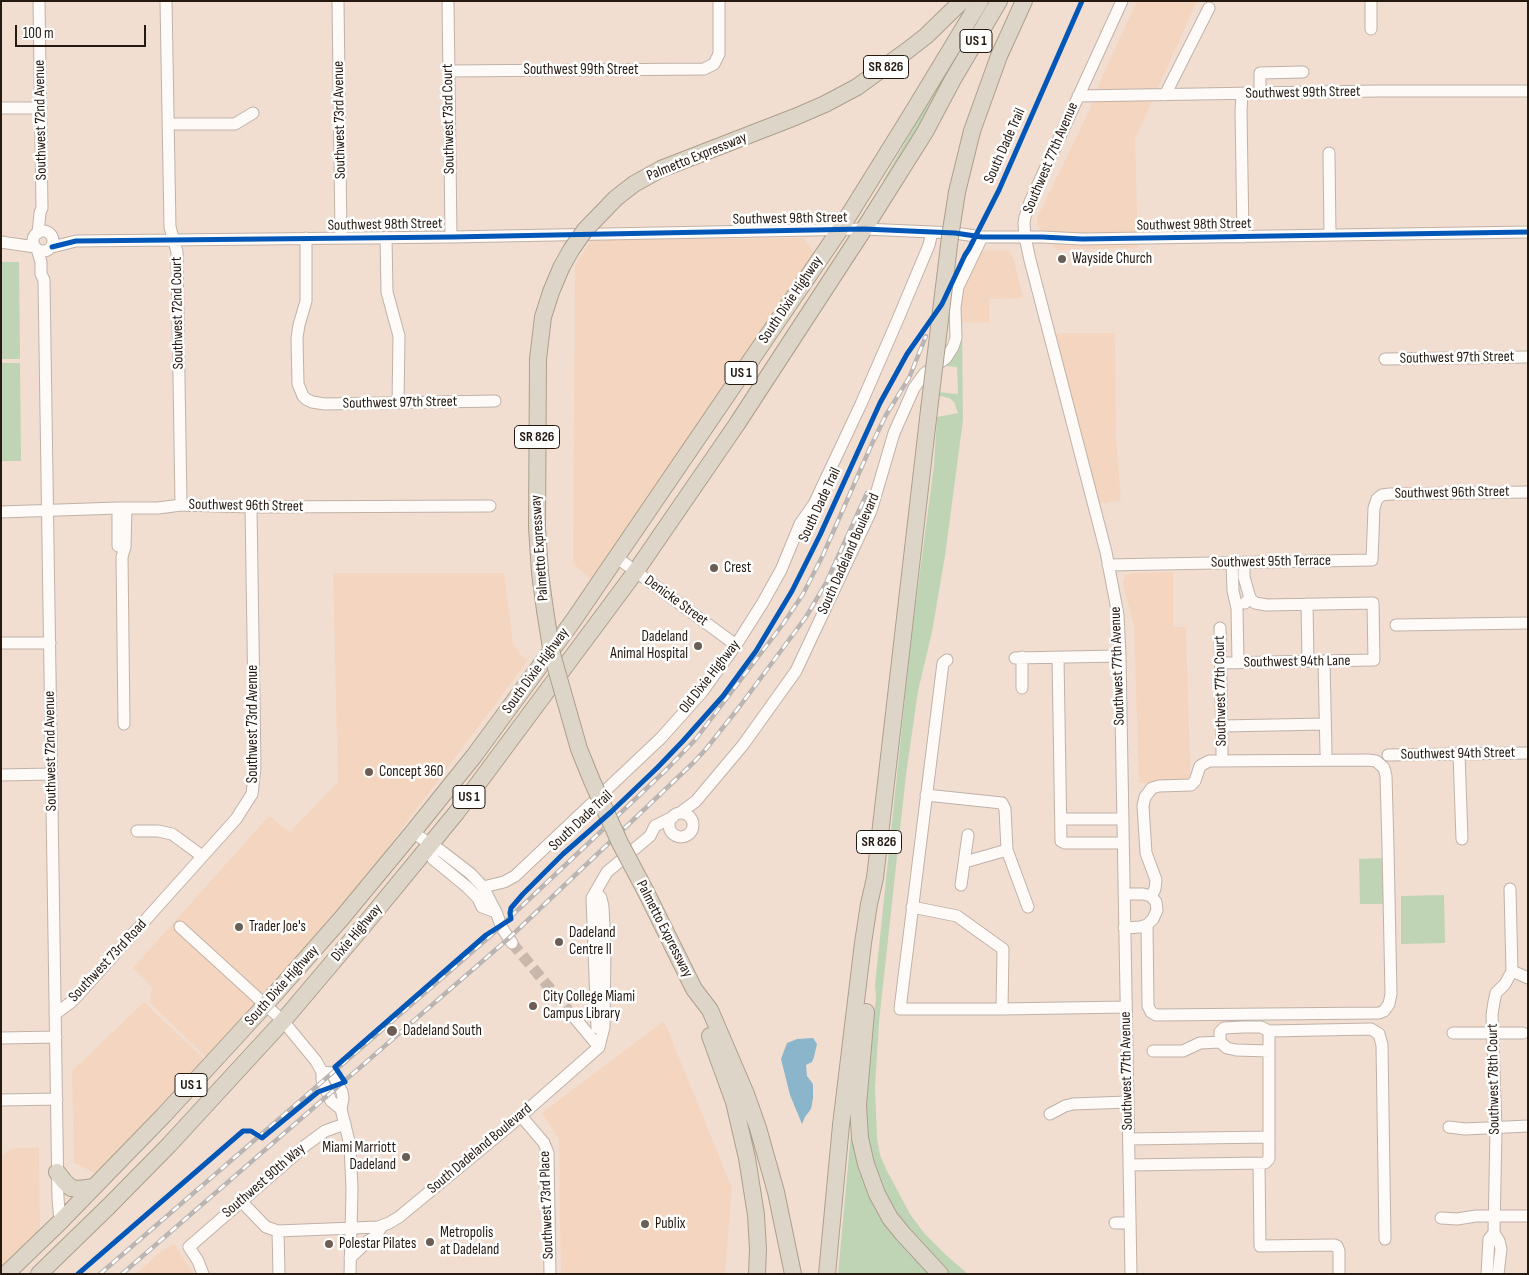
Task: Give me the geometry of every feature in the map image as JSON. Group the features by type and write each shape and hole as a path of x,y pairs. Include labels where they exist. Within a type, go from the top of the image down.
{"highway":[{"path":"940,22 949,1"},
{"name":"Palmetto Expressway","path":"793,1274 774,1184 746,1094 710,1010 694,989 620,843 592,781 579,749 552,654 540,573 537,527 538,359 540,331 553,286 561,268 585,230 616,198 634,184 661,169 795,117 843,94 895,60 962,1"},
{"name":"South Dixie Highway","path":"6,1274 80,1202 164,1115 266,1004 341,919 474,756 531,679 616,557 839,231 980,1"},
{"name":"South Dixie Highway","path":"431,845 636,572 737,424 925,132 952,81 1000,1"},
{"name":"SR 826","path":"828,1274 837,1157 868,912 875,878 951,230 959,184 972,131 999,56 1024,1"},
{"path":"717,409 737,424"},
{"path":"525,722 532,696 531,679"},
{"name":"Dixie Highway","path":"283,1020 431,845"},
{"path":"875,878 876,904 859,1087 860,1138 868,1172 884,1208 903,1234 940,1274"},
{"path":"694,989 729,1087 746,1148 756,1215 758,1274"},
{"name":"South Dixie Highway","path":"43,1270 169,1145 283,1020"},
{"path":"58,1172 72,1188 78,1190 94,1187"},
{"path":"73,1241 74,1224 80,1202"},
{"path":"43,1270 57,1246 60,1222"}],"street":[{"name":"Southwest 72nd Avenue","path":"39,1 42,208 45,213 43,233"},
{"name":"Southwest 72nd Court","path":"166,1 170,228 177,252 181,505"},
{"name":"Southwest 73rd Avenue","path":"338,1 341,238"},
{"name":"Southwest 73rd Court","path":"448,1 451,237"},
{"name":"Southwest 99th Street","path":"449,71 706,69 712,66 719,52 718,1"},
{"name":"Southwest 77th Avenue","path":"1122,1 1030,202 1025,217 1025,237 1108,565 1117,608 1120,656 1131,1274"},
{"path":"1371,1 1371,29"},
{"path":"1165,95 1209,8"},
{"path":"1260,94 1260,73 1303,72"},
{"name":"Southwest 99th Street","path":"1078,96 1387,91 1528,91"},
{"path":"1242,94 1243,237"},
{"path":"1,108 41,108"},
{"path":"168,124 235,124 253,113"},
{"path":"1329,153 1330,235"},
{"name":"Southwest 98th Street","path":"51,248 76,241 451,237 839,231 864,229 955,233 982,237 1078,239 1528,232"},
{"name":"Old Dixie Highway","path":"483,888 504,882 515,876 662,738 702,692 736,645 781,570 802,519 814,504 861,404 929,245 932,232"},
{"path":"43,233 54,240 51,248 42,251 36,248 33,242 43,233"},
{"name":"Southwest 98th Street","path":"4,242 43,233 76,241"},
{"path":"386,237 386,292 399,336 398,403"},
{"name":"South Dadeland Boulevard","path":"278,1231 382,1226 394,1220 521,1116 599,1047 604,1027 600,945 603,907 601,898 597,893 607,872 650,836 655,826 676,815 696,801 743,745 796,671 871,511 894,433 914,388 924,374 946,358 954,347 958,287 982,237"},
{"name":"Southwest 97th Street","path":"306,238 306,301 297,338 298,384 306,399 325,404 495,402"},
{"name":"Southwest 98th Street","path":"4,242 36,248"},
{"name":"Southwest 72nd Avenue","path":"36,248 44,280 60,1222"},
{"name":"Southwest 72nd Avenue","path":"44,280 47,274 51,248"},
{"name":"Southwest 97th Street","path":"1385,359 1528,357"},
{"name":"Southwest 96th Street","path":"1377,499 1382,495 1390,494 1528,492"},
{"name":"Southwest 95th Terrace","path":"1108,565 1372,560 1373,514 1377,499"},
{"name":"Southwest 96th Street","path":"1,512 158,508 181,505 251,507 490,506"},
{"name":"Southwest 73rd Avenue","path":"158,906 243,809 252,794 255,768 251,507"},
{"path":"122,508 125,546 122,555 124,724"},
{"name":"Denicke Street","path":"616,557 736,645"},
{"path":"1238,562 1250,598 1254,603 1307,604 1308,662"},
{"name":"Southwest 77th Court","path":"1238,562 1232,591 1237,608 1238,662"},
{"path":"1237,608 1250,598"},
{"name":"Southwest 94th Lane","path":"1221,663 1374,660 1373,603 1307,604"},
{"path":"1396,625 1528,623"},
{"name":"Southwest 77th Court","path":"1220,628 1222,754"},
{"path":"1,643 50,643"},
{"path":"1022,688 1018,657 1120,656"},
{"path":"1058,657 1062,843 1123,843"},
{"path":"946,660 943,663 900,1009 1002,1010 1126,1007"},
{"path":"1324,661 1326,753"},
{"path":"1222,726 1325,724"},
{"name":"Southwest 94th Street","path":"1388,755 1528,753"},
{"path":"1460,754 1462,839"},
{"path":"1147,925 1148,1006 1151,1012 1156,1015 1379,1013 1384,1011 1389,1004 1391,994 1386,776 1384,768 1376,761 1368,760 1209,762 1200,766 1195,781 1191,786 1152,788 1145,797 1143,806 1146,853 1156,880 1152,896"},
{"path":"1,775 51,774"},
{"path":"926,795 1002,803 1005,809 1007,850 1028,907"},
{"path":"650,836 662,832 673,833 680,837 687,835 692,829 696,801"},
{"path":"673,833 670,827 671,820 676,815 688,815 693,821"},
{"path":"1061,820 1123,818"},
{"path":"137,831 158,831 172,834 202,856"},
{"path":"413,832 471,874 483,888 502,928 512,942"},
{"path":"961,885 968,835"},
{"path":"431,845 433,859 467,887 478,898 482,907 496,912"},
{"path":"965,862 1007,850"},
{"path":"1510,889 1512,971 1528,978"},
{"path":"1124,894 1152,896 1156,902 1157,910 1153,919 1147,925 1124,928"},
{"name":"Southwest 73rd Road","path":"55,1014 75,998 158,906"},
{"path":"912,907 957,916 1003,949 1002,1010"},
{"path":"180,927 283,1020 322,1072 322,1080 331,1101 341,1109 346,1124 351,1159 350,1274"},
{"name":"Southwest 78th Court","path":"1498,1274 1501,1248 1499,1240 1494,1233 1496,1128 1494,1002 1496,994 1505,984 1512,971"},
{"path":"574,1017 599,1047"},
{"path":"1269,1051 1231,1049 1223,1046 1220,1042 1220,1032 1224,1028 1261,1027 1269,1031 1371,1029 1379,1034 1382,1045 1385,1239"},
{"path":"1129,1165 1265,1163 1269,1159 1269,1031"},
{"path":"1453,1033 1523,1033"},
{"path":"1,1038 56,1037"},
{"path":"1153,1051 1183,1051 1200,1043 1220,1042"},
{"path":"1,1100 57,1100"},
{"path":"1050,1114 1073,1104 1128,1102"},
{"name":"Southwest 73rd Place","path":"521,1116 544,1143 548,1152 550,1274"},
{"name":"Southwest 90th Way","path":"202,1274 198,1261 189,1247 314,1138 325,1131 346,1124"},
{"path":"1449,1128 1528,1126"},
{"path":"1129,1139 1269,1136"},
{"path":"1259,1164 1260,1246 1337,1246 1340,1251 1339,1274"},
{"path":"241,1201 266,1227 278,1231 279,1274"},
{"path":"1441,1218 1528,1216"},
{"path":"1115,1224 1130,1224"},
{"path":"350,1258 375,1237 382,1226"},
{"path":"1487,1274 1489,1239 1494,1233"}],"shaded area":[{"path":"1137,1 1197,1 1135,139 1138,248 1056,250 1037,224 1037,218 1089,111 1102,77"},
{"path":"804,238 816,256 592,581 573,563 575,265 591,240"},
{"path":"1004,250 1013,257 1023,298 989,299 989,323 959,322 959,299 979,251"},
{"path":"1115,333 1116,438 1121,500 1098,504 1056,334"},
{"path":"1173,572 1173,627 1186,627 1189,783 1139,783 1134,626 1123,580 1126,575 1132,573"},
{"path":"333,573 504,573 513,644 521,655 528,660 366,877 207,1058 150,1003 152,987 133,968 269,816 290,832 338,782"},
{"path":"144,1002 205,1060 97,1174 74,1163 72,1071"},
{"path":"664,1021 732,1188 725,1274 561,1274 559,1139 542,1113"},
{"path":"39,1147 40,1234 1,1269 1,1157 10,1149"},
{"path":"174,1244 194,1274 136,1274 160,1252"}],"green space":[{"path":"990,1 923,120 885,182 883,181 914,127"},
{"path":"1,262 19,262 20,359 1,359"},
{"path":"959,322 962,322 963,420 945,556 932,632 918,691 906,775 879,1022 875,1088 877,1139 880,1155 910,1214 924,1233 968,1274 950,1274 895,1214 876,1174 868,1137 865,1098 911,640 934,465 937,417 958,413 954,402 949,398 937,395 937,392 958,394 957,367 946,366 951,360"},
{"path":"1,363 20,363 21,461 1,461"},
{"path":"1383,858 1384,904 1360,904 1359,859"},
{"path":"1444,895 1445,943 1401,944 1401,896"},
{"path":"852,1123 856,1155 932,1274 838,1274"}],"water":[{"path":"813,1038 817,1044 814,1057 812,1062 806,1065 807,1076 813,1084 813,1098 811,1109 802,1124 790,1095 781,1059 787,1043 797,1039"}],"tunnel":[{"path":"512,943 574,1017"}],"railway":[{"path":"100,1274 487,939 667,769 695,740 783,624 803,594 823,555 886,415 909,378 926,336"},
{"path":"122,1274 508,939 693,763 740,706 806,617 826,583 867,493"}],"cycle path":[{"name":"South Dade Trail","path":"78,1274 243,1131 251,1131 262,1138 318,1092 345,1082 335,1067 486,935 511,919 511,908 523,894 563,854 657,768 723,696 756,651 792,591 820,535 880,403 907,354 942,304 999,190 1082,1"},
{"path":"52,247 76,241 451,237 864,229 955,233 982,237 1082,239 1528,232"}],"place":[{"name":"Wayside Church","path":"1062,259"},
{"name":"Crest","path":"714,568"},
{"name":"Dadeland Animal Hospital","path":"698,646"},
{"name":"Concept 360","path":"369,772"},
{"name":"Trader Joe's","path":"239,927"},
{"name":"Dadeland Centre II","path":"559,942"},
{"name":"City College Miami Campus Library","path":"533,1006"},
{"name":"Dadeland South","path":"392,1031"},
{"name":"Miami Marriott Dadeland","path":"406,1157"},
{"name":"Publix","path":"645,1224"},
{"name":"Metropolis at Dadeland","path":"430,1242"},
{"name":"Polestar Pilates","path":"329,1244"}]}
